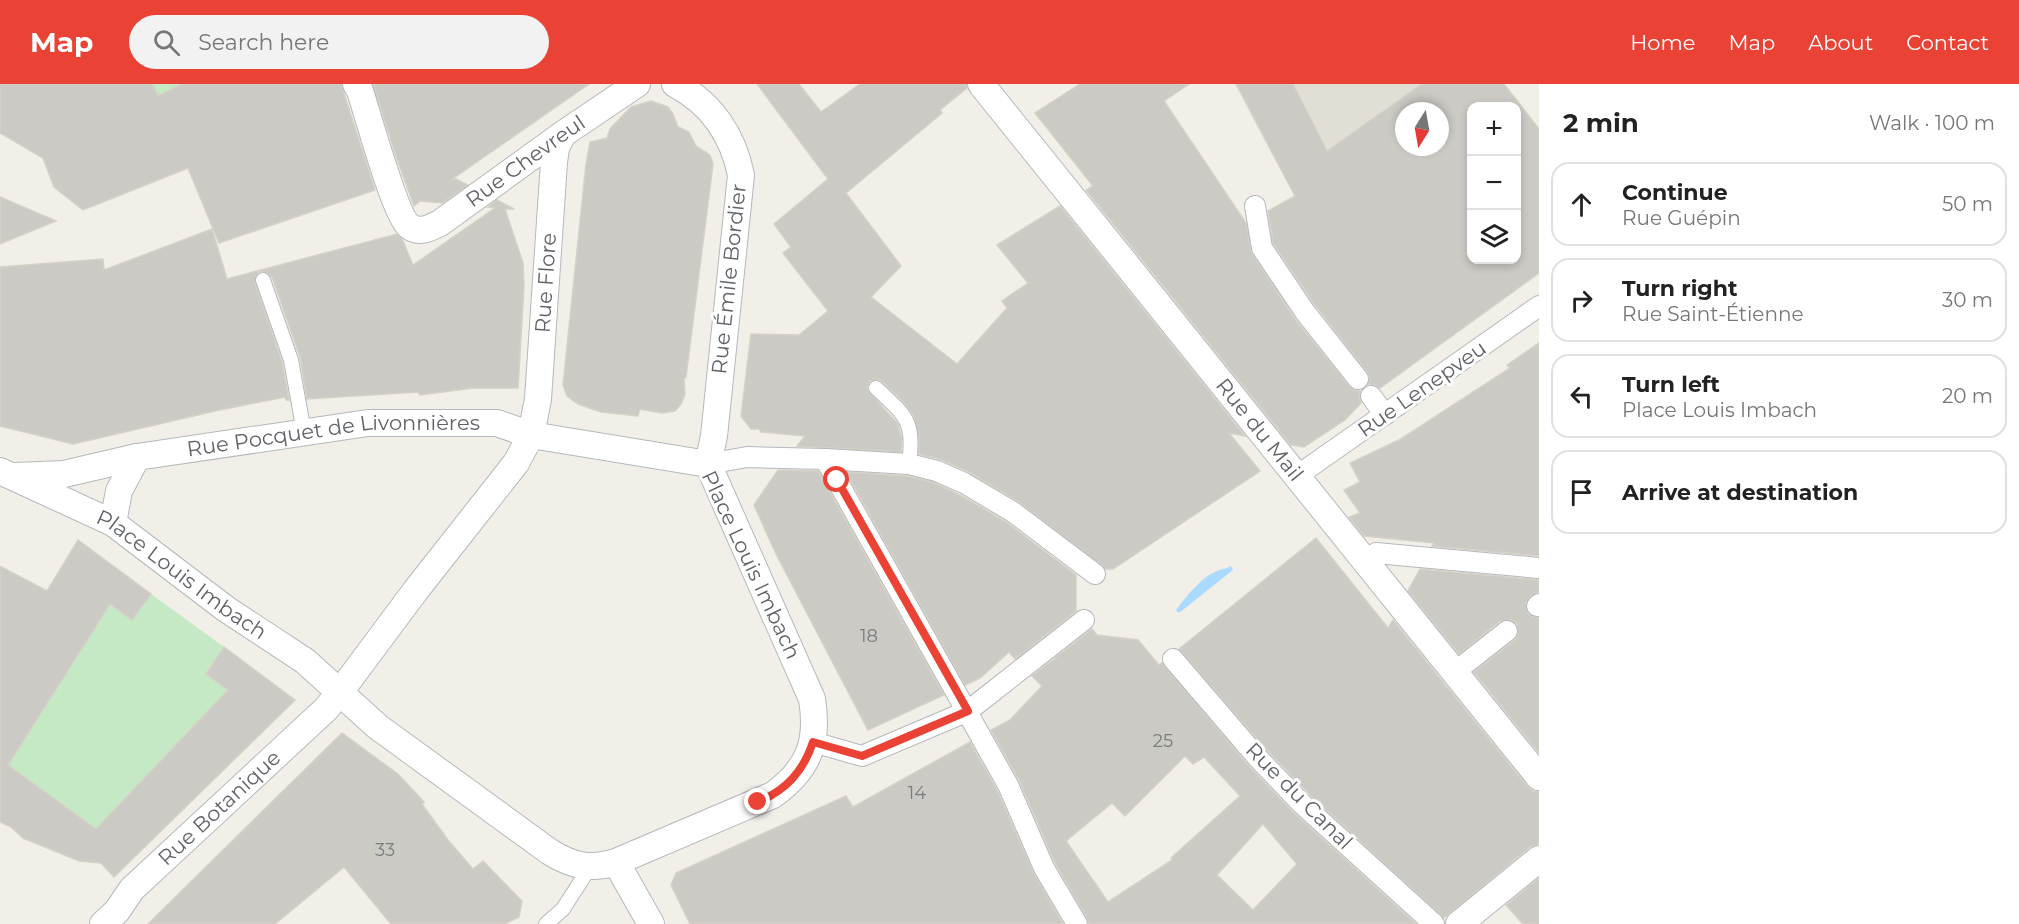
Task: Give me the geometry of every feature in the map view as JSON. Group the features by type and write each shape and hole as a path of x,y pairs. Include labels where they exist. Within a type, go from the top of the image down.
{"street":[{"name":"Rue Chevreul","path":"356,84 397,206 405,222 413,229 422,230 440,223 563,134 637,84"},
{"name":"Rue Émile Bordier","path":"675,84 704,103 717,118 738,159 741,175 714,436 708,464"},
{"name":"Rue du Mail","path":"981,84 1539,777"},
{"name":"Rue Flore","path":"531,435 538,399 554,162 556,148 563,134"},
{"path":"1255,206 1262,248 1305,312 1358,379"},
{"name":"Rue Lenepveu","path":"1304,471 1539,306"},
{"path":"1371,396 1385,415"},
{"name":"Rue Pocquet de Livonnières","path":"6,474 64,474 136,457 368,423 497,423 531,435"},
{"name":"Place Louis Imbach","path":"6,474 113,523 226,609 305,661 378,727 550,852 576,864 590,867 602,866 773,795 787,785 799,773 813,742 815,718 812,699 708,464 531,435"},
{"path":"339,694 416,590 516,463 531,435"},
{"path":"113,523 119,491 136,457"},
{"path":"708,464 747,457 825,459 909,464 937,471 964,483 1013,512 1095,574"},
{"path":"825,459 968,711 1008,785 1044,868 1077,924"},
{"path":"1376,553 1539,568"},
{"path":"813,742 862,756 968,711 1084,620"},
{"path":"1466,664 1507,631"},
{"name":"Rue du Canal","path":"1173,659 1257,757 1295,796 1434,924"},
{"name":"Rue Botanique","path":"103,924 117,911 132,889 326,710 339,694"},
{"path":"1459,924 1539,859"},
{"path":"616,862 651,924"}],"lane":[{"path":"263,280 291,360 304,432"},
{"path":"876,388 898,409 910,427 909,464"},
{"path":"546,924 563,909 590,867"}],"shaded area":[{"path":"1236,84 1423,84 1328,151 1314,170 1290,186"}],"green space":[{"path":"152,84 182,84 158,96"},
{"path":"151,594 224,647 206,674 228,690 96,829 8,765 110,604 132,620"}],"water":[{"path":"1231,566 1233,570 1179,613 1176,610 1205,578"}],"building":[{"path":"0,84 152,84 158,96 182,84 341,84 375,190 219,243 188,168 83,210 54,187 43,158 0,133"},
{"path":"373,84 589,84 451,180 456,179 468,185 442,203 420,201 414,206"},
{"path":"757,84 799,84 821,112 860,84 966,84 967,88 940,110 942,113 846,193 901,266 871,297 957,364 1007,308 1002,301 1028,283 997,245 1060,206 1245,436 1229,433 1260,471 1113,569 1106,569 1019,502 969,472 942,460 919,454 919,437 914,416 901,399 879,379 870,381 868,391 898,424 902,439 901,452 797,446 805,436 751,429 741,416 751,334 799,335 828,311 783,253 791,247 774,224 828,179"},
{"path":"1080,84 1189,84 1164,101 1246,223 1252,254 1295,319 1349,386 1360,391 1361,403 1345,420 1304,447 1291,445 1086,190 1093,186 1035,113"},
{"path":"1236,84 1293,84 1327,151 1395,103 1395,156 1449,156 1449,102 1396,102 1422,84 1504,84 1518,102 1467,102 1467,264 1521,264 1521,106 1539,129 1539,273 1380,388 1368,384 1370,378 1367,372 1315,305 1273,243 1268,211 1295,196"},
{"path":"651,101 668,107 678,127 689,132 696,146 710,155 713,164 684,379 685,394 675,411 662,413 640,409 638,416 601,412 578,404 567,396 563,385 590,142 607,138 610,129 631,107"},
{"path":"0,197 56,221 0,244"},
{"path":"497,200 514,209 505,209 523,263 524,286 518,388 473,388 420,395 418,392 307,399 300,357 272,277 261,271 256,275 255,283 282,362 289,400 285,397 215,411 73,444 0,426 0,267 103,259 104,270 212,229 227,279 397,234 402,239 413,265 495,208 488,207"},
{"path":"1539,343 1539,556 1432,546 1434,543 1364,536 1349,517 1360,513 1344,490 1360,482 1350,463 1399,440 1418,428 1510,368 1507,365"},
{"path":"778,470 818,471 944,695 868,730 776,554 754,505"},
{"path":"846,472 907,476 933,482 1006,522 1076,575 1076,611 1015,659 1009,652 980,678 965,685"},
{"path":"1316,538 1388,628 1393,620 1527,786 1539,792 1539,844 1530,847 1444,918 1310,795 1266,749 1179,649"},
{"path":"78,540 151,594 132,620 110,604 8,765 96,829 228,690 206,674 224,647 295,700 114,877 101,863 79,861 23,838 11,827 0,822 0,566 47,591"},
{"path":"1420,569 1539,580 1539,592 1525,603 1528,614 1539,618 1539,753 1474,672 1515,640 1518,635 1517,624 1511,620 1500,621 1459,654 1408,591"},
{"path":"1092,629 1097,635 1138,640 1159,665 1162,663 1248,765 1293,812 1416,924 1089,924 1055,863 1019,780 991,730 1010,720 1042,686 1032,676","holes":["1185,756 1193,764 1204,757 1240,796 1171,858 1172,860 1108,902 1066,841 1112,803 1125,816","1263,824 1297,864 1253,910 1217,875"]},
{"path":"342,733 398,774 424,802 422,804 448,840 473,869 483,861 522,901 519,917 505,924 391,924 344,867 275,924 148,924"},
{"path":"970,742 997,790 1034,874 1063,924 690,924 671,885 676,873 846,796 853,807"},
{"path":"1539,878 1539,924 1523,924 1506,905"}],"route":[{"path":"758,802 773,795 799,773 813,742 862,756 968,711 837,480"}]}
